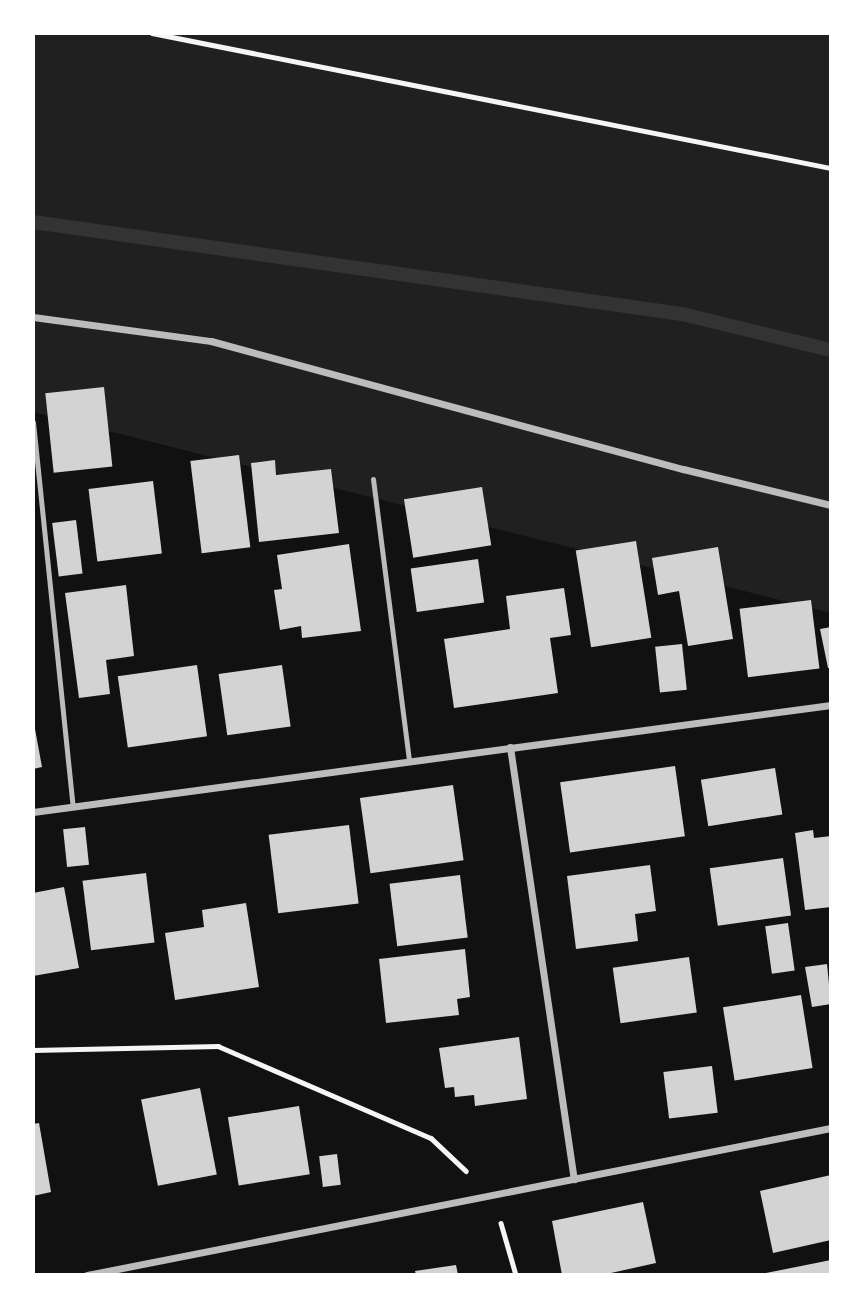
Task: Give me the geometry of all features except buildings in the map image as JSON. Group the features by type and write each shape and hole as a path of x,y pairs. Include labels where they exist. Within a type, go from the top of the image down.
{"street":[{"path":"33,317 211,341 831,505"},
{"path":"33,812 831,705"},
{"path":"510,747 574,1179"},
{"path":"87,1275 831,1128"}],"lane":[{"path":"33,422 73,807"},
{"path":"373,479 409,761"}],"path":[{"path":"152,33 831,168"},
{"path":"33,1050 218,1046 431,1138 493,1196 516,1275"}],"shaded area":[{"path":"33,33 831,33 831,613 33,412"}],"waterway":[{"path":"33,222 682,314 831,350"}]}
